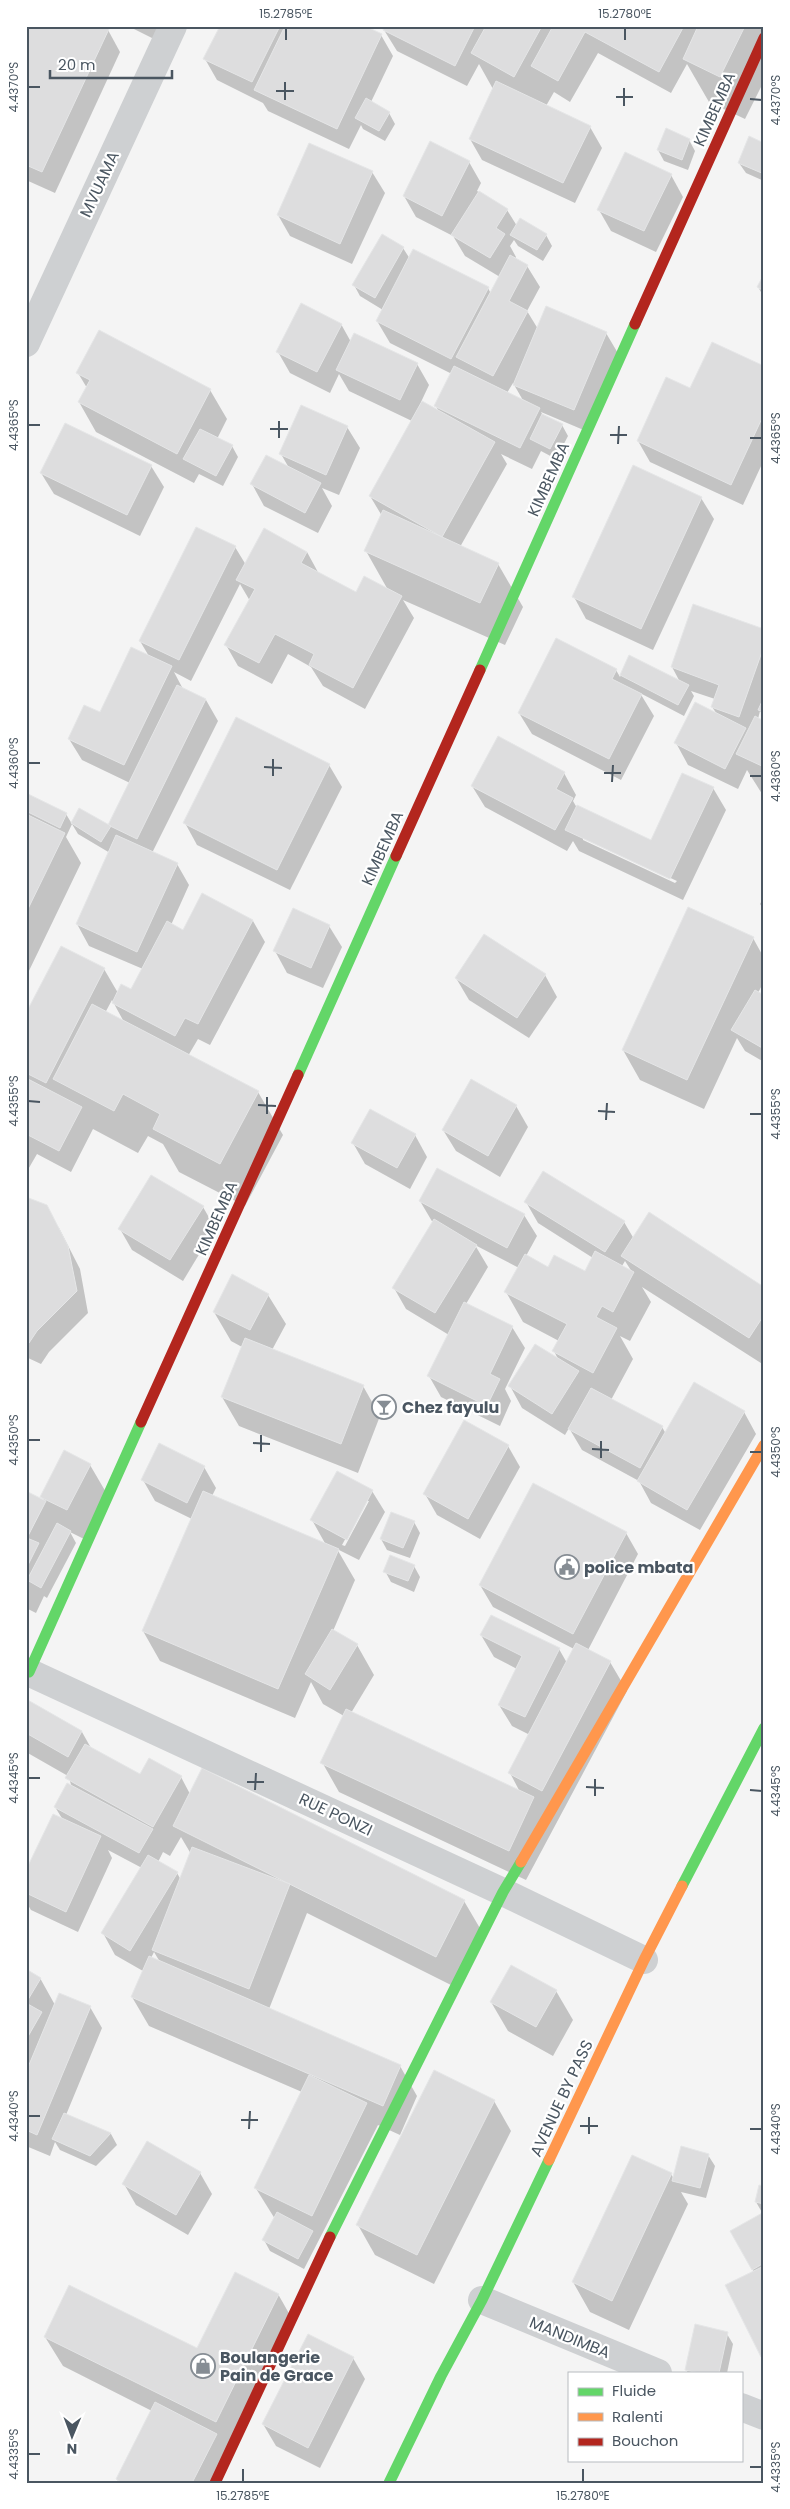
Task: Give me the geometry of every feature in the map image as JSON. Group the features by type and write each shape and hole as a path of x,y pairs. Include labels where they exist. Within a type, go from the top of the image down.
{"main road":[{"name":"KIMBEMBA","path":"28,1672 764,38"},
{"path":"215,2483 311,2276 503,1892 764,1445"},
{"name":"AVENUE BY PASS","path":"389,2483 441,2376 482,2300 644,1960 764,1728"}],"street":[{"name":"MVUAMA","path":"26,343 172,26"},
{"name":"RUE PONZI","path":"28,1672 503,1892 644,1960"},
{"name":"MANDIMBA","path":"482,2300 656,2372"},
{"path":"742,2407 764,2416"}],"building":[{"path":"26,26 102,26 109,29 42,172 26,165"},
{"path":"220,26 280,26 252,82 203,59"},
{"path":"285,26 365,26 382,34 337,129 254,90"},
{"path":"385,26 470,26 474,28 455,66 383,30"},
{"path":"486,26 542,26 514,77 471,53"},
{"path":"553,26 684,26 659,72 585,32 558,81 531,66"},
{"path":"698,26 745,26 720,77 683,59"},
{"path":"496,81 591,126 563,183 469,139"},
{"path":"366,98 390,112 379,131 355,118"},
{"path":"666,128 690,139 682,160 657,150"},
{"path":"749,136 764,143 764,174 738,163"},
{"path":"430,141 470,161 442,216 403,196"},
{"path":"309,143 373,171 340,244 277,215"},
{"path":"625,152 672,174 644,231 597,210"},
{"path":"479,191 508,209 496,228 505,234 490,258 451,235"},
{"path":"520,218 547,234 537,250 510,235"},
{"path":"382,234 404,247 375,298 352,285"},
{"path":"413,249 489,287 451,359 376,321"},
{"path":"510,255 528,265 509,301 528,311 493,376 456,357"},
{"path":"764,274 764,291 757,287"},
{"path":"301,303 342,324 317,372 276,352"},
{"path":"546,306 607,332 574,410 513,385"},
{"path":"99,330 211,389 177,454 78,402 90,380 76,373"},
{"path":"354,333 418,363 400,400 336,370"},
{"path":"712,342 764,366 764,414 731,485 637,441 666,377 690,388"},
{"path":"454,366 540,408 520,448 434,406"},
{"path":"422,401 495,442 442,537 369,496"},
{"path":"301,405 348,426 326,475 279,454"},
{"path":"542,414 563,424 550,449 530,439"},
{"path":"65,423 152,465 127,515 40,473"},
{"path":"200,429 233,445 216,476 183,459"},
{"path":"266,455 321,483 305,513 250,484"},
{"path":"633,465 702,497 641,629 572,597"},
{"path":"383,510 499,563 480,603 364,551"},
{"path":"196,527 236,546 179,660 139,641"},
{"path":"264,528 307,552 301,563 356,592 364,576 402,596 353,688 309,665 314,654 275,634 259,663 224,645 255,589 236,580"},
{"path":"693,604 764,629 764,646 739,717 711,707 719,685 671,667"},
{"path":"556,638 617,669 612,679 642,694 609,759 518,713"},
{"path":"131,647 172,666 124,765 68,739 84,705 100,712"},
{"path":"629,655 689,685 678,705 620,675"},
{"path":"177,685 206,699 137,839 108,825"},
{"path":"764,697 764,712 758,710"},
{"path":"695,702 746,728 725,769 674,743"},
{"path":"755,716 764,721 764,767 736,754"},
{"path":"236,717 330,764 277,870 183,823"},
{"path":"498,736 565,772 556,789 573,798 555,830 471,786"},
{"path":"682,773 714,787 670,879 565,830 577,805 651,840"},
{"path":"26,793 67,813 60,828 26,811"},
{"path":"79,808 111,826 101,842 71,823"},
{"path":"26,814 65,833 26,913"},
{"path":"116,835 178,863 137,952 76,924"},
{"path":"202,893 253,920 198,1024 185,1018 175,1036 112,1003 121,984 131,989 167,921 183,930"},
{"path":"688,907 754,937 687,1080 622,1050"},
{"path":"293,908 330,925 311,968 273,951"},
{"path":"484,934 546,974 517,1018 455,978"},
{"path":"61,946 105,968 46,1083 26,1073 26,1013"},
{"path":"755,990 764,995 764,1049 731,1030"},
{"path":"92,1004 259,1091 220,1164 153,1129 160,1114 123,1094 114,1111 53,1079"},
{"path":"26,1078 82,1107 59,1151 26,1134"},
{"path":"471,1079 517,1105 488,1156 442,1130"},
{"path":"370,1109 416,1134 397,1168 351,1143"},
{"path":"437,1168 525,1214 507,1248 419,1201"},
{"path":"543,1171 625,1221 605,1252 524,1202"},
{"path":"151,1175 204,1206 170,1260 118,1229"},
{"path":"26,1197 47,1205 68,1246 77,1291 37,1331 29,1343 26,1342"},
{"path":"649,1212 764,1287 764,1315 749,1338 621,1256"},
{"path":"434,1219 477,1245 435,1313 392,1288"},
{"path":"595,1251 634,1272 613,1312 602,1306 596,1317 617,1328 593,1373 552,1351 567,1324 504,1292 525,1254 548,1267 554,1255 585,1271"},
{"path":"232,1274 269,1294 250,1330 213,1312"},
{"path":"464,1302 513,1326 490,1374 500,1379 487,1406 427,1376"},
{"path":"245,1338 364,1385 341,1444 221,1397"},
{"path":"535,1344 579,1371 552,1414 508,1386"},
{"path":"694,1382 745,1411 687,1510 637,1481"},
{"path":"591,1388 663,1426 640,1468 568,1429"},
{"path":"464,1420 509,1445 468,1519 423,1494"},
{"path":"159,1443 205,1466 187,1503 141,1480"},
{"path":"64,1450 91,1464 67,1510 40,1497"},
{"path":"337,1471 373,1490 347,1540 310,1520"},
{"path":"533,1483 627,1532 573,1634 479,1585"},
{"path":"26,1491 46,1501 27,1538 39,1543 26,1569"},
{"path":"203,1491 339,1549 278,1689 142,1631"},
{"path":"391,1512 415,1521 403,1548 380,1539"},
{"path":"57,1523 71,1531 41,1588 27,1580"},
{"path":"390,1555 415,1565 408,1581 383,1572"},
{"path":"491,1615 560,1648 525,1717 498,1705 522,1656 480,1635"},
{"path":"332,1629 358,1644 330,1690 305,1674"},
{"path":"576,1643 611,1661 542,1791 508,1773"},
{"path":"26,1699 82,1731 68,1757 26,1733"},
{"path":"346,1709 534,1797 509,1851 320,1763"},
{"path":"85,1744 140,1774 149,1758 182,1776 153,1827 65,1778"},
{"path":"202,1768 465,1900 436,1957 173,1826"},
{"path":"67,1783 153,1829 139,1853 54,1807"},
{"path":"53,1814 101,1836 66,1912 26,1893 26,1870"},
{"path":"192,1847 290,1884 249,1989 152,1950"},
{"path":"148,1855 178,1872 130,1951 101,1933"},
{"path":"149,1956 401,2065 383,2106 131,1997"},
{"path":"511,1965 557,1990 536,2027 490,2002"},
{"path":"26,1969 41,1978 26,2003"},
{"path":"59,1993 91,2006 37,2135 26,2130 26,2072"},
{"path":"26,2003 42,2012 26,2040"},
{"path":"434,2070 495,2100 417,2255 356,2225"},
{"path":"309,2075 367,2103 312,2216 254,2188"},
{"path":"64,2113 111,2133 90,2156 52,2139"},
{"path":"147,2141 201,2172 176,2215 122,2184"},
{"path":"681,2146 709,2154 700,2188 672,2181"},
{"path":"632,2155 672,2173 612,2301 572,2282"},
{"path":"759,2185 764,2186 764,2204 755,2202"},
{"path":"277,2212 313,2231 298,2259 262,2240"},
{"path":"764,2212 764,2263 752,2270 730,2231"},
{"path":"764,2266 764,2357 761,2357 725,2285"},
{"path":"235,2272 279,2294 216,2422 44,2337 69,2285 197,2348"},
{"path":"695,2324 728,2332 719,2372 685,2370"},
{"path":"308,2334 354,2357 308,2448 262,2424"},
{"path":"155,2402 217,2434 192,2483 122,2483 116,2479"}],"traffic: fast":[{"path":"480,670 635,324"},
{"path":"298,1075 396,856"},
{"path":"29,1672 141,1422"},
{"path":"682,1886 764,1728"},
{"path":"330,2237 503,1892 521,1862"},
{"path":"389,2483 441,2376 482,2300 549,2160"}],"traffic: slow":[{"path":"521,1862 764,1445"},
{"path":"549,2160 644,1960 682,1886"}],"traffic: jam":[{"path":"635,324 764,38"},
{"path":"396,856 480,670"},
{"path":"141,1422 298,1075"},
{"path":"215,2483 330,2237"}],"place":[{"name":"Chez fayulu","path":"384,1407"},
{"name":"police mbata","path":"567,1567"},
{"name":"Boulangerie Pain de Grace","path":"203,2366"}]}
